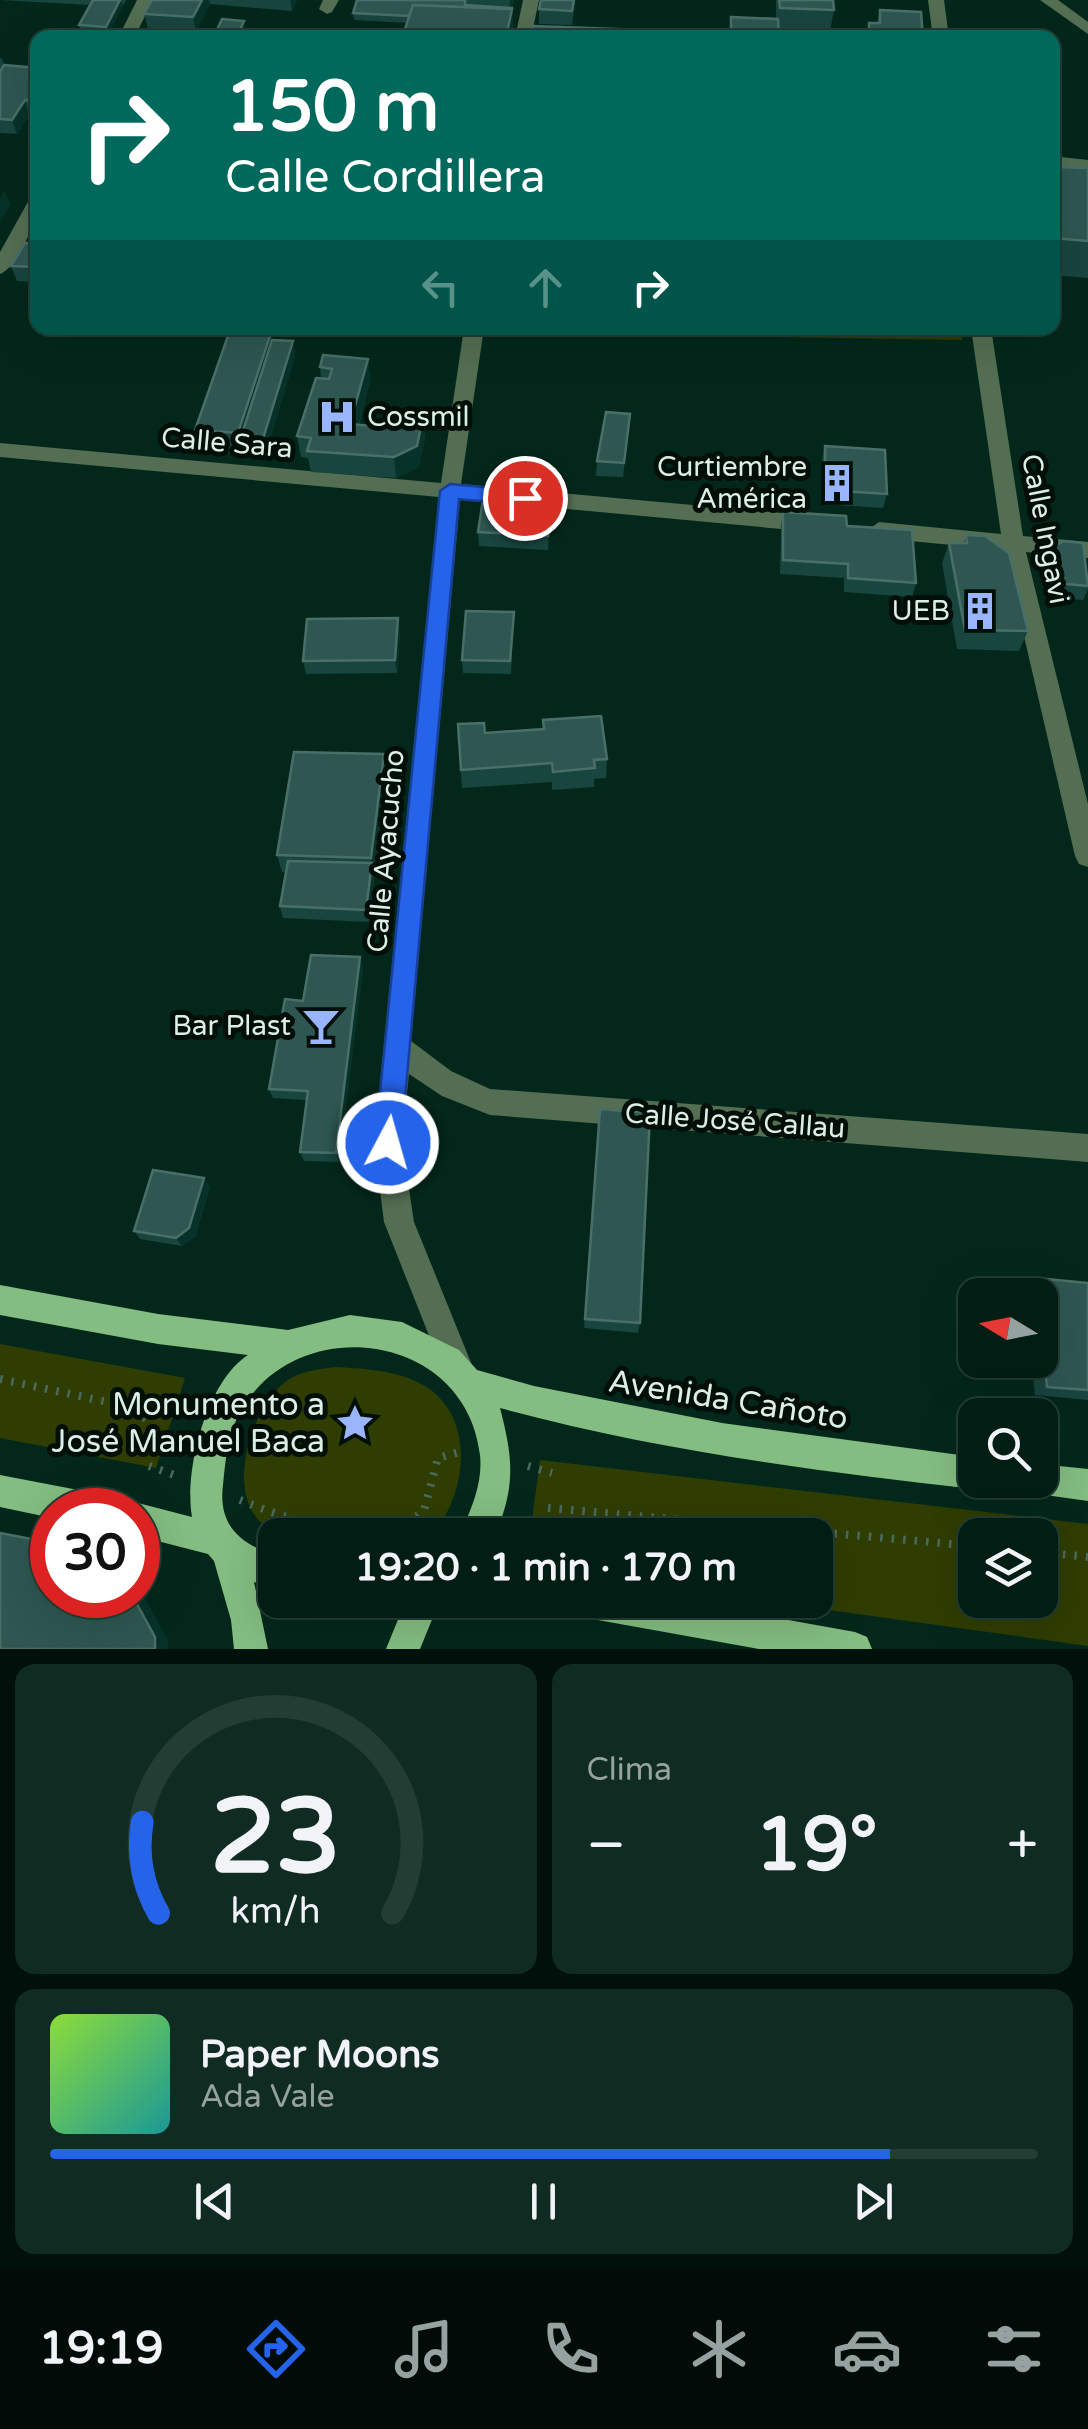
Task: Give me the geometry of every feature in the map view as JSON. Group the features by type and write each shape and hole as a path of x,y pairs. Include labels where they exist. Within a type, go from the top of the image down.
{"main road":[{"path":"0,1300 158,1329 284,1344"},
{"name":"Avenida Cañoto","path":"284,1344 314,1334 376,1332 405,1339 465,1378 560,1410 720,1439 958,1471"},
{"path":"250,1649 248,1620 206,1486 211,1443 230,1398 258,1361 284,1344"},
{"path":"465,1378 491,1422 496,1458 492,1500 484,1518"},
{"path":"1058,1483 1088,1486"},
{"path":"0,1491 30,1497"},
{"path":"160,1527 222,1547 258,1564"},
{"path":"403,1649 416,1618"},
{"path":"682,1618 855,1649"}],"street":[{"path":"130,30 145,0"},
{"path":"525,30 531,0"},
{"path":"936,0 940,30"},
{"path":"1048,0 1088,29"},
{"path":"1060,162 1088,166"},
{"path":"0,268 30,214"},
{"name":"Calle Ayacucho","path":"465,1378 416,1274 389,1177 388,1143 450,491 473,335"},
{"name":"Calle Ingavi","path":"982,335 1012,542 1088,856"},
{"name":"Calle Sara","path":"0,450 1088,550"},
{"name":"Calle José Callau","path":"398,1048 441,1082 490,1102 1088,1148"}],"path":[{"path":"0,1378 118,1404 149,1420"},
{"path":"418,1518 424,1509 436,1459 444,1451 496,1458 552,1473"},
{"path":"149,1466 282,1518"},
{"path":"548,1508 958,1544"},
{"path":"1058,1554 1088,1557"}],"green space":[{"path":"651,335 961,335 962,340"},
{"path":"0,1344 185,1378 156,1468 0,1438"},
{"path":"336,1367 382,1371 415,1381 442,1400 453,1417 461,1458 459,1480 444,1518 258,1519 249,1504 244,1483 251,1438 271,1397 285,1382"},
{"path":"540,1460 1037,1518 958,1518 958,1618 1058,1618 1058,1520 1088,1524 1088,1646 833,1611 833,1518 532,1518"}],"building":[{"path":"93,0 120,0 106,27 79,25"},
{"path":"152,0 202,0 193,17 144,14"},
{"path":"357,0 465,0 465,5 511,8 413,5 409,16 353,13"},
{"path":"541,0 574,0 572,11 539,9"},
{"path":"779,0 833,0 834,10 780,8"},
{"path":"413,5 512,9 508,30 405,30"},
{"path":"880,10 921,12 922,30 869,30 869,23 880,23"},
{"path":"731,17 778,19 779,30 731,30"},
{"path":"222,19 244,21 240,30 217,30"},
{"path":"533,26 644,30 532,30"},
{"path":"4,65 30,67 30,100 25,100 12,120 0,119 0,72"},
{"path":"1060,167 1088,168 1088,241 1060,239"},
{"path":"25,243 30,243 30,267 11,266"},
{"path":"228,335 270,335 238,433 195,430"},
{"path":"272,340 293,341 262,442 240,440"},
{"path":"323,355 368,359 350,424 383,427 386,414 423,417 417,446 394,457 307,451 311,438 297,436 316,378 329,379 332,369 320,367"},
{"path":"606,412 630,414 624,463 597,461"},
{"path":"825,446 885,450 887,494 825,490"},
{"path":"495,490 553,494 548,536 478,532 483,499"},
{"path":"783,512 846,516 847,526 912,530 916,583 848,578 848,564 783,560"},
{"name":"UEB","path":"966,535 985,536 1009,553 1028,631 965,630 949,543 967,543"},
{"path":"1062,541 1083,543 1088,586 1056,583 1052,550"},
{"path":"466,611 514,612 510,661 462,660"},
{"path":"398,618 395,660 303,661 307,619"},
{"path":"601,716 607,759 594,760 595,768 553,772 552,763 461,770 458,724 484,723 485,733 544,729 543,720"},
{"path":"294,752 384,754 371,858 277,855"},
{"path":"288,861 372,863 366,910 280,906"},
{"path":"311,955 360,957 336,1153 300,1152 308,1091 269,1089 285,999 303,1001"},
{"path":"600,1109 650,1113 640,1323 585,1319"},
{"path":"153,1170 204,1178 189,1228 176,1238 134,1231"},
{"path":"1058,1280 1088,1283 1088,1390 1047,1387 1046,1378 1058,1378"},
{"path":"0,1533 30,1539 30,1618 145,1618 155,1637 155,1649 0,1649"}],"place":[{"name":"Cossmil","path":"337,417"},
{"name":"Curtiembre América","path":"837,483"},
{"name":"UEB","path":"980,611"},
{"name":"Bar Plast","path":"321,1026"},
{"name":"Monumento a José Manuel Baca","path":"355,1423"}],"route":[{"path":"388,1143 450,491 525,498"}]}
